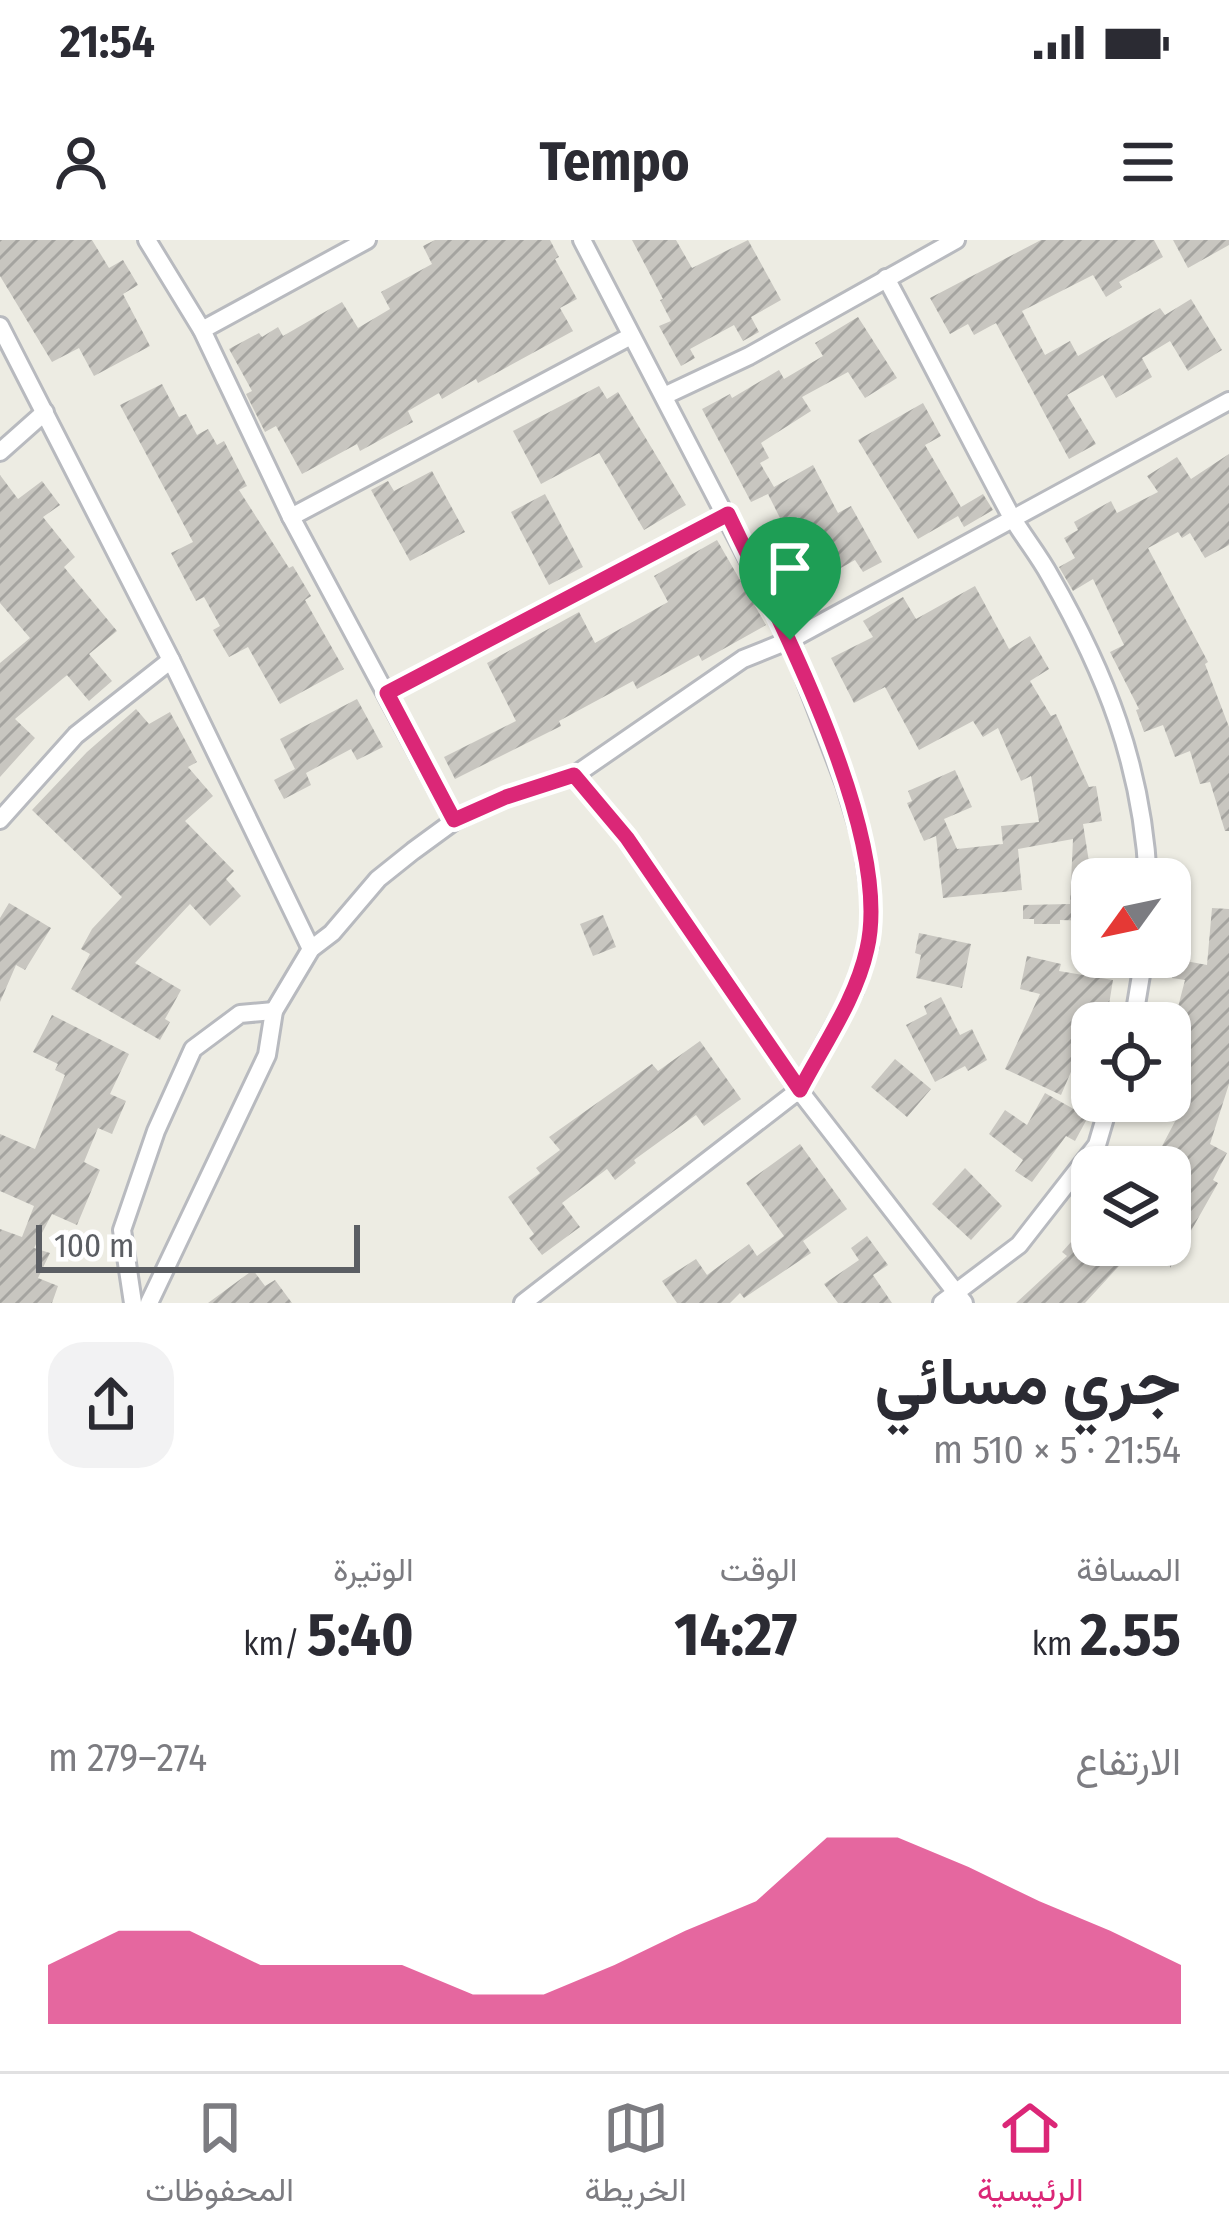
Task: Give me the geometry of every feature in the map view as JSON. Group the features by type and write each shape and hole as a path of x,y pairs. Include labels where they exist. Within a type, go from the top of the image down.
{"street":[{"path":"147,240 202,330 291,517 454,820"},
{"path":"202,330 367,240"},
{"path":"523,1303 800,1090 854,991 868,945 871,898 862,840 845,784 790,640 582,240"},
{"path":"664,396 749,356 956,240"},
{"path":"886,278 1013,520 1049,573 1080,632 1125,736 1139,794 1146,858"},
{"path":"0,326 311,949"},
{"path":"291,517 631,336"},
{"path":"149,1303 266,1054 274,1011 311,949 332,933 378,879 454,820 574,775 743,659 790,640 1229,401"},
{"path":"0,452 45,412"},
{"path":"387,693 728,514"},
{"path":"0,820 76,735 171,661"},
{"path":"574,775 627,838 800,1090 954,1300 1019,1245 1096,1144 1103,1122"},
{"path":"133,1303 122,1230 156,1131 193,1049 240,1014 274,1011"}],"building":[{"path":"0,240 92,240 109,268 123,260 138,285 123,294 150,346 94,376 79,348 52,362 0,276"},
{"path":"435,240 550,240 577,299 560,308 573,331 478,383 476,379 442,399 439,393 408,411 413,422 360,451 357,444 302,474 276,426 265,432 246,394 252,391 229,349 278,327 283,336 342,302 358,328 390,309 381,292 432,264 423,246"},
{"path":"632,240 676,240 692,268 748,240 781,300 751,317 759,332 743,341 734,325 690,349 695,358 681,366 659,326 671,321 663,299"},
{"path":"1041,240 1154,240 1163,257 1119,282 1122,287 1106,297 1093,275 1022,311 1045,355 1070,341 1078,356 1160,308 1165,315 1191,299 1222,350 1188,371 1170,341 1142,358 1152,377 1116,398 1103,375 1067,395 1096,444 1069,459 996,323 974,335 968,324 950,334 930,298"},
{"path":"1173,240 1229,240 1229,245 1188,268"},
{"path":"858,317 897,378 865,398 848,372 802,397 811,411 761,443 769,458 760,463 774,487 813,465 838,513 851,506 882,562 863,572 855,560 830,574 798,517 783,524 768,494 751,502 702,409 730,394 732,398 779,370 784,379 823,356 815,343"},
{"path":"162,384 179,417 186,414 197,435 208,429 217,445 224,441 247,486 239,490 311,596 305,600 344,669 280,704 248,647 229,657 213,630 220,626 204,597 196,601 171,553 193,542 120,405"},
{"path":"599,386 607,399 618,392 686,505 644,530 599,453 541,484 513,431"},
{"path":"923,403 941,436 925,445 961,507 983,494 993,510 964,527 958,516 918,539 858,440"},
{"path":"1229,454 1229,545 1205,558 1190,533 1182,538 1178,532 1148,548 1208,662 1229,727 1229,831 1225,831 1210,782 1200,784 1190,751 1175,757 1163,725 1144,732 1139,709 1110,652 1124,645 1093,579 1073,591 1059,567 1075,558 1064,538 1078,530 1074,522 1111,501 1117,513 1158,492 1147,476 1177,457 1191,479"},
{"path":"432,471 465,532 410,561 371,490 388,481 394,491"},
{"path":"0,475 18,499 42,481 60,505 43,517 75,557 64,567 117,631 89,654 112,681 89,701 67,675 15,719 35,738 0,777 0,663 30,638 0,603"},
{"path":"545,494 583,567 549,585 511,512"},
{"path":"717,540 766,625 702,661 699,655 637,689 633,681 559,721 561,726 455,779 444,757 516,721 487,663 579,612 595,643 668,602 654,576"},
{"path":"975,586 1009,649 1030,636 1049,669 1030,681 1051,716 1056,714 1089,787 1096,786 1102,821 1083,824 1088,858 1072,858 1073,839 1018,849 1022,890 943,898 936,836 924,841 907,803 912,801 908,791 955,770 972,807 944,819 957,849 1003,844 1001,826 1039,822 1031,776 1021,781 998,728 983,737 973,721 919,750 885,687 854,703 831,658 873,637 863,621 903,597 916,619"},
{"path":"357,699 383,747 357,760 351,749 306,773 311,785 284,799 274,780 295,769 280,739"},
{"path":"136,709 149,724 170,712 197,762 188,767 213,796 185,821 234,871 226,879 241,896 210,926 190,904 135,963 181,990 160,1040 71,989 90,954 81,949 92,929 122,897 32,810"},
{"path":"1071,882 1071,920 1034,924 1034,919 1023,919 1023,905 1070,904"},
{"path":"9,903 51,928 25,970 16,965 0,1002 0,918"},
{"path":"1212,908 1229,909 1229,1084 1210,1144 1227,1153 1213,1180 1218,1183 1191,1231 1191,1146 1162,1146 1175,1122 1191,1122 1191,1002 1179,1002 1185,980 1172,978 1191,978 1191,962 1207,965"},
{"path":"603,915 616,947 593,956 580,924"},
{"path":"919,933 971,944 962,988 916,978"},
{"path":"1027,956 1061,964 1059,971 1071,973 1071,978 1113,980 1109,1002 1071,1002 1071,1072 1061,1095 1005,1069 1040,994 1020,989"},
{"path":"941,997 960,1035 972,1029 987,1060 935,1082 906,1025 927,1014 924,1006"},
{"path":"52,1015 129,1054 110,1094 126,1101 112,1134 98,1128 84,1162 100,1170 77,1225 52,1214 34,1248 50,1253 38,1278 58,1286 52,1303 0,1303 0,1229 22,1237 34,1206 0,1191 0,1134 35,1149 65,1075 55,1070 58,1064 33,1052"},
{"path":"700,1041 741,1099 704,1126 696,1115 634,1160 615,1180 607,1169 562,1203 580,1227 542,1255 529,1238 534,1234 508,1197 540,1173 536,1168 560,1150 549,1137 652,1064 658,1071"},
{"path":"895,1059 931,1089 907,1117 871,1087"},
{"path":"1045,1093 1071,1108 1071,1122 1085,1122 1075,1141 1066,1136 1032,1182 1015,1171 1023,1160 989,1134 1005,1110 1027,1125"},
{"path":"800,1144 847,1209 803,1241 811,1253 744,1298 740,1293 730,1303 677,1303 662,1281 696,1259 707,1275 749,1244 757,1256 784,1236 746,1183"},
{"path":"965,1168 1002,1206 971,1240 932,1204"},
{"path":"867,1236 888,1265 873,1275 892,1303 838,1303 824,1284 859,1260 851,1248"},
{"path":"1071,1242 1071,1266 1119,1266 1085,1303 1016,1303 1067,1256 1062,1252"},
{"path":"253,1270 265,1286 275,1280 292,1303 208,1303"}],"route":[{"path":"728,514 790,640 845,784 862,840 871,898 868,945 854,991 800,1090 627,838 574,775 454,820 387,693 728,514"}]}
